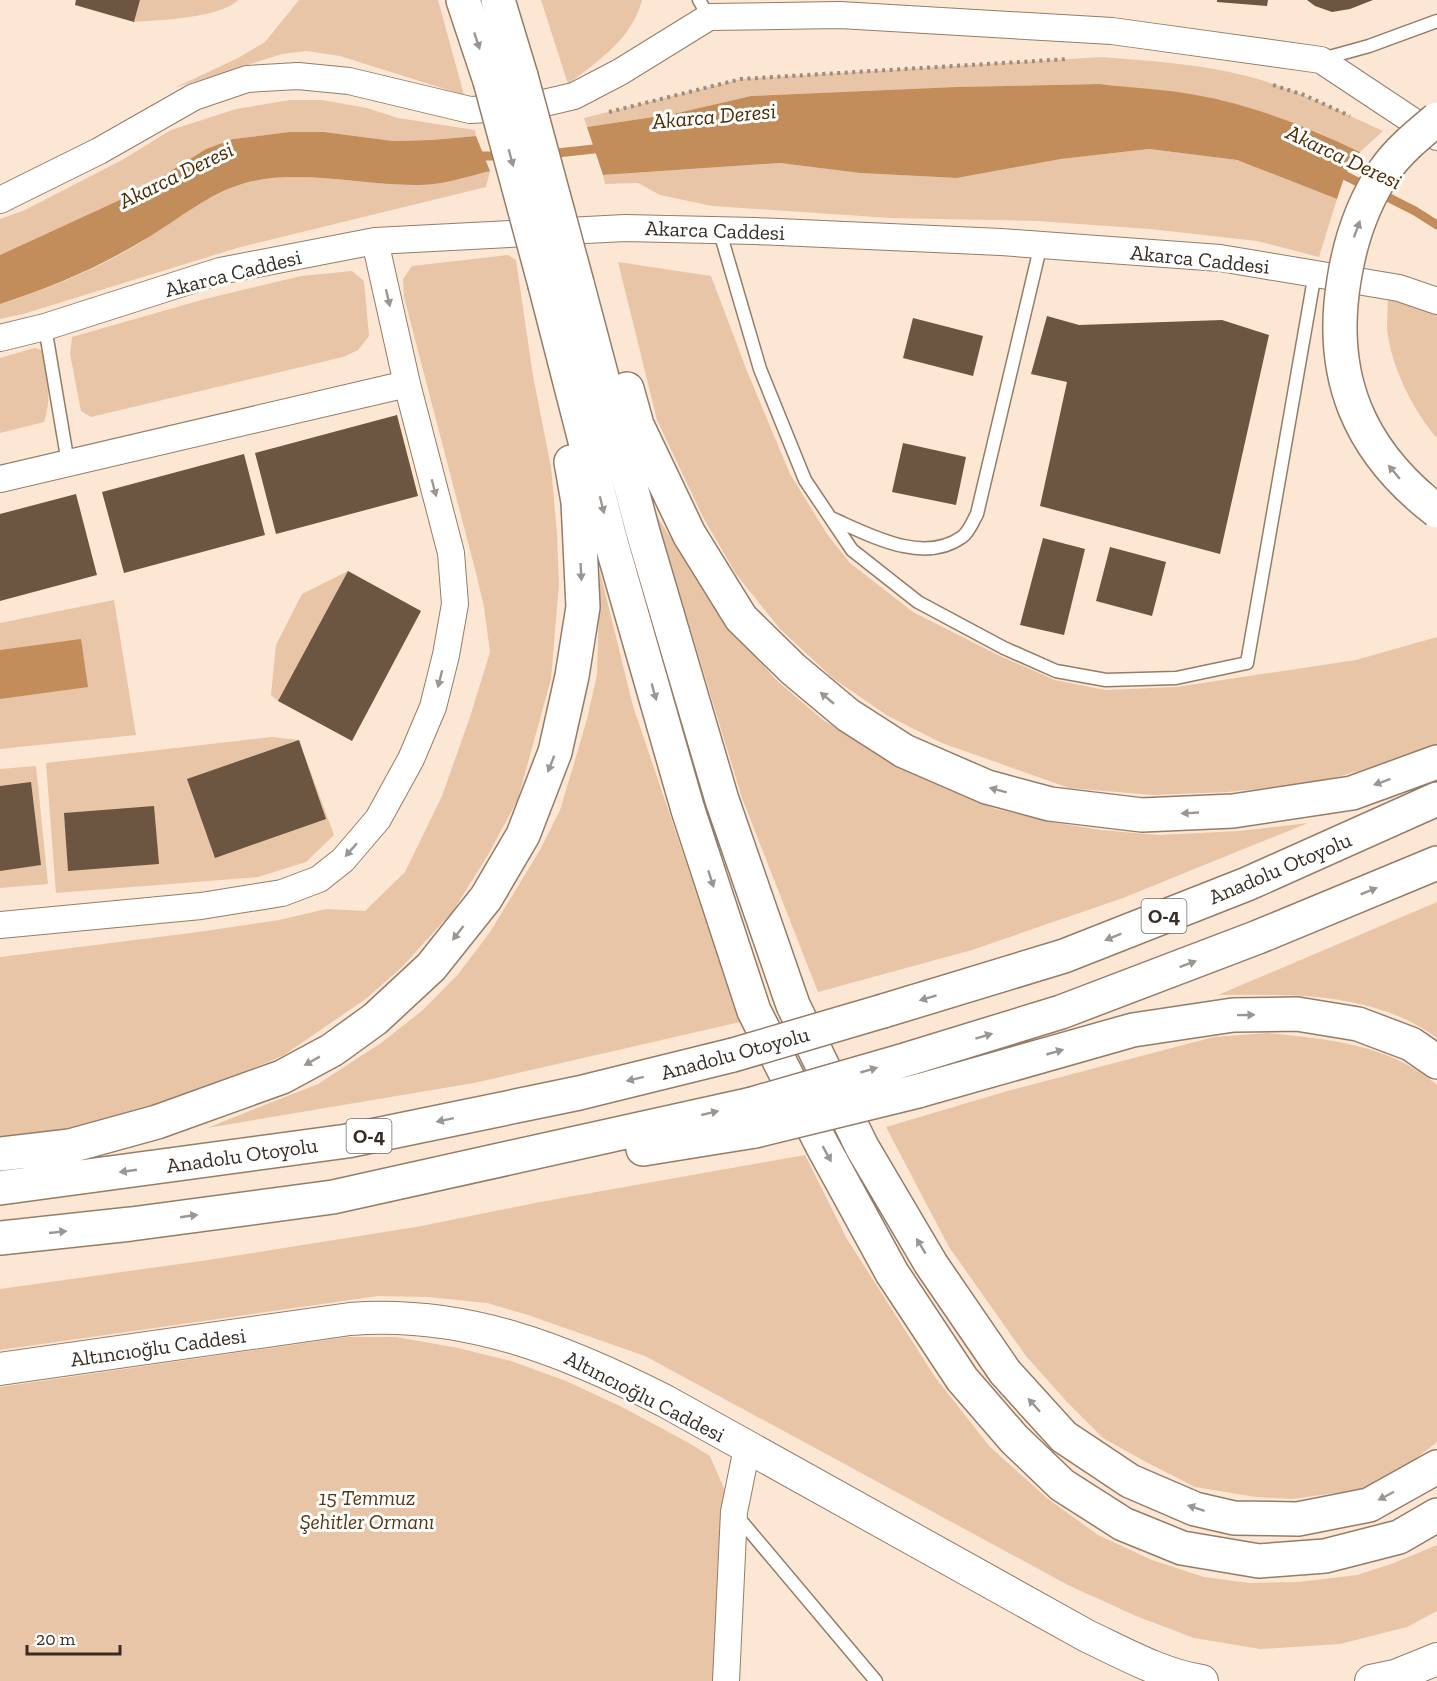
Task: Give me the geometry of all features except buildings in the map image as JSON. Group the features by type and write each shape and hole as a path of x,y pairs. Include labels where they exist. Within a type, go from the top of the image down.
{"main road":[{"path":"0,1155 70,1146 157,1122 282,1077 332,1050 375,1019 431,967 486,897 523,835 555,752 572,676 583,608 578,502 557,387 579,217 464,0"},
{"path":"498,0 506,79 572,281 722,800 793,1005 862,1148 931,1264 1005,1372 1064,1437 1130,1481 1195,1509 1234,1518 1298,1519 1369,1505 1437,1467"},
{"path":"1437,119 1400,152 1370,197 1356,228 1347,262 1339,327 1344,379 1363,427 1400,479 1437,511"},
{"path":"572,281 689,534 741,618 793,669 848,715 904,751 987,787 1050,804 1142,815 1233,811 1352,793 1437,762"},
{"path":"572,281 611,542 688,810 754,1011 822,1145 892,1273 962,1379 1014,1439 1062,1485 1123,1524 1182,1548 1259,1562 1325,1556 1399,1537 1437,1515"},
{"name":"Anadolu Otoyolu","path":"0,1188 347,1141 579,1093 733,1055 1064,956 1247,884 1437,799"},
{"name":"O-4","path":"0,1238 131,1224 333,1197 753,1118 908,1059 1061,1012 1258,937 1437,863"},
{"path":"753,1118 918,1091 1133,1030 1233,1015 1297,1014 1358,1024 1411,1044 1437,1062"}],"street":[{"path":"0,200 99,152 194,97 247,79 298,76 349,81 470,110 527,107 574,96 620,72 704,8 1112,31 1321,60 1437,137"},
{"name":"Akarca Caddesi","path":"0,338 45,327 220,271 375,242 625,228 719,229 1041,244 1220,258 1399,288 1437,302"},
{"path":"0,926 201,906 282,893 319,879 343,860 378,819 411,759 433,707 446,655 455,604 452,553 407,384 375,242"},
{"path":"0,479 407,384"},
{"name":"Altıncıoğlu Caddesi","path":"0,1369 350,1319 382,1317 433,1320 488,1330 571,1356 615,1376 665,1401 1087,1636 1136,1659 1192,1680"},
{"path":"726,1681 734,1512 747,1448"},
{"path":"1371,1681 1395,1676 1437,1659"}],"lane":[{"path":"1321,60 1437,21"},
{"path":"719,229 760,369 805,480 852,550 918,602 1004,648 1056,671 1106,680 1176,678 1247,663 1315,273"},
{"path":"830,518 910,548 940,548 964,536 977,514 1041,244"},
{"path":"45,327 68,463"},
{"path":"734,1512 876,1681"}],"path":[{"path":"607,113 741,79 1078,59"},
{"path":"1265,82 1304,94 1353,117"}],"green space":[{"path":"140,0 238,0 218,11 204,14 134,22"},
{"path":"299,0 438,0 464,95 340,56 306,51 282,54 174,88 238,58 265,42"},
{"path":"541,0 642,0 637,14 622,38 602,58 568,84"},
{"path":"1102,57 1193,66 1247,76 1299,94 1383,131 1360,152 1317,132 1256,110 1196,95 1100,84 955,87 751,96 673,114 587,127 584,118 741,79"},
{"path":"290,100 322,100 367,108 398,118 475,130 476,136 393,141 324,132 289,132 233,139 206,149 135,193 0,255 0,219 25,210 122,160 171,130 236,109"},
{"path":"1149,149 1237,160 1337,199 1319,257 1257,241 1150,229 1037,221 890,218 712,206 660,195 638,183 605,184 603,175 780,163 860,173 957,178 1061,159"},
{"path":"490,171 486,187 237,248 23,314 0,319 0,304 36,292 105,262 138,244 199,204 236,186 257,180 303,177 396,185 427,185"},
{"path":"508,255 516,260 533,376 551,467 559,584 551,679 518,799 488,855 453,911 402,967 367,998 284,1055 245,1072 93,1127 0,1143 0,957 191,933 279,920 326,909 365,911 405,872 442,796 490,652 484,607 404,297 403,279 412,266"},
{"path":"618,262 711,276 790,474 827,534 850,563 913,612 1002,657 1055,680 1105,690 1176,687 1356,660 1437,637 1437,746 1316,783 1228,792 1153,795 1069,788 942,743 888,716 834,679 780,629 736,574 703,517 657,420"},
{"path":"352,271 364,281 369,336 358,350 343,357 91,417 81,411 70,354 72,337 205,299 301,276"},
{"path":"1388,295 1437,305 1437,438 1411,401 1398,372 1387,328"},
{"path":"34,348 42,350 47,377 48,404 44,422 0,433 0,358"},
{"path":"655,513 709,599 775,679 823,720 944,788 996,809 1101,830 1158,835 1239,831 1308,823 1123,898 972,950 818,992 742,798"},
{"path":"348,571 278,701 271,695 276,645 302,594"},
{"path":"600,572 633,706 740,1022 474,1083 207,1128 318,1084 381,1043 423,1010 459,973 490,932 540,850 560,810 587,719 597,675"},
{"path":"114,600 136,735 0,749 0,623"},
{"path":"272,737 299,740 334,835 306,862 258,877 56,893 46,763"},
{"path":"36,766 48,884 0,888 0,769"},
{"path":"1437,902 1437,1038 1413,1023 1360,1004 1303,996 1218,995"},
{"path":"1268,1033 1335,1041 1378,1052 1419,1071 1437,1085 1437,1442 1397,1473 1364,1489 1292,1499 1256,1497 1195,1487 1103,1438 1026,1356 949,1247 886,1127 1004,1092 1214,1037"},
{"path":"805,1155 847,1239 935,1377 990,1447 1048,1499 1098,1535 1152,1560 1204,1577 1249,1583 1299,1582 1357,1575 1437,1545 1437,1611 1407,1627 1340,1644 1260,1649 1194,1638 1136,1616 1068,1585 645,1356 487,1303 428,1297 378,1296 0,1350 0,1289 208,1260 416,1227 540,1202"},
{"name":"15 Temmuz Şehitler Ormanı","path":"347,1337 396,1337 458,1348 511,1361 566,1381 622,1407 710,1456 734,1512 726,1681 0,1681 0,1387"}],"water":[{"path":"1100,84 1217,99 1300,126 1360,152 1345,175 1337,199 1237,160 1149,149 1061,159 957,178 860,173 780,163 603,175 587,127 673,114 751,96 955,87"},
{"path":"289,132 324,132 393,141 476,136 490,171 427,185 396,185 303,177 257,180 236,186 212,197 125,251 90,269 0,304 0,255 135,193 206,149 233,139"},
{"path":"81,639 88,687 0,699 0,650"}],"waterway":[{"name":"Akarca Deresi","path":"548,154 603,148"},
{"name":"Akarca Deresi","path":"473,156 505,156"},
{"name":"Akarca Deresi","path":"1336,171 1415,211 1437,225"}]}
